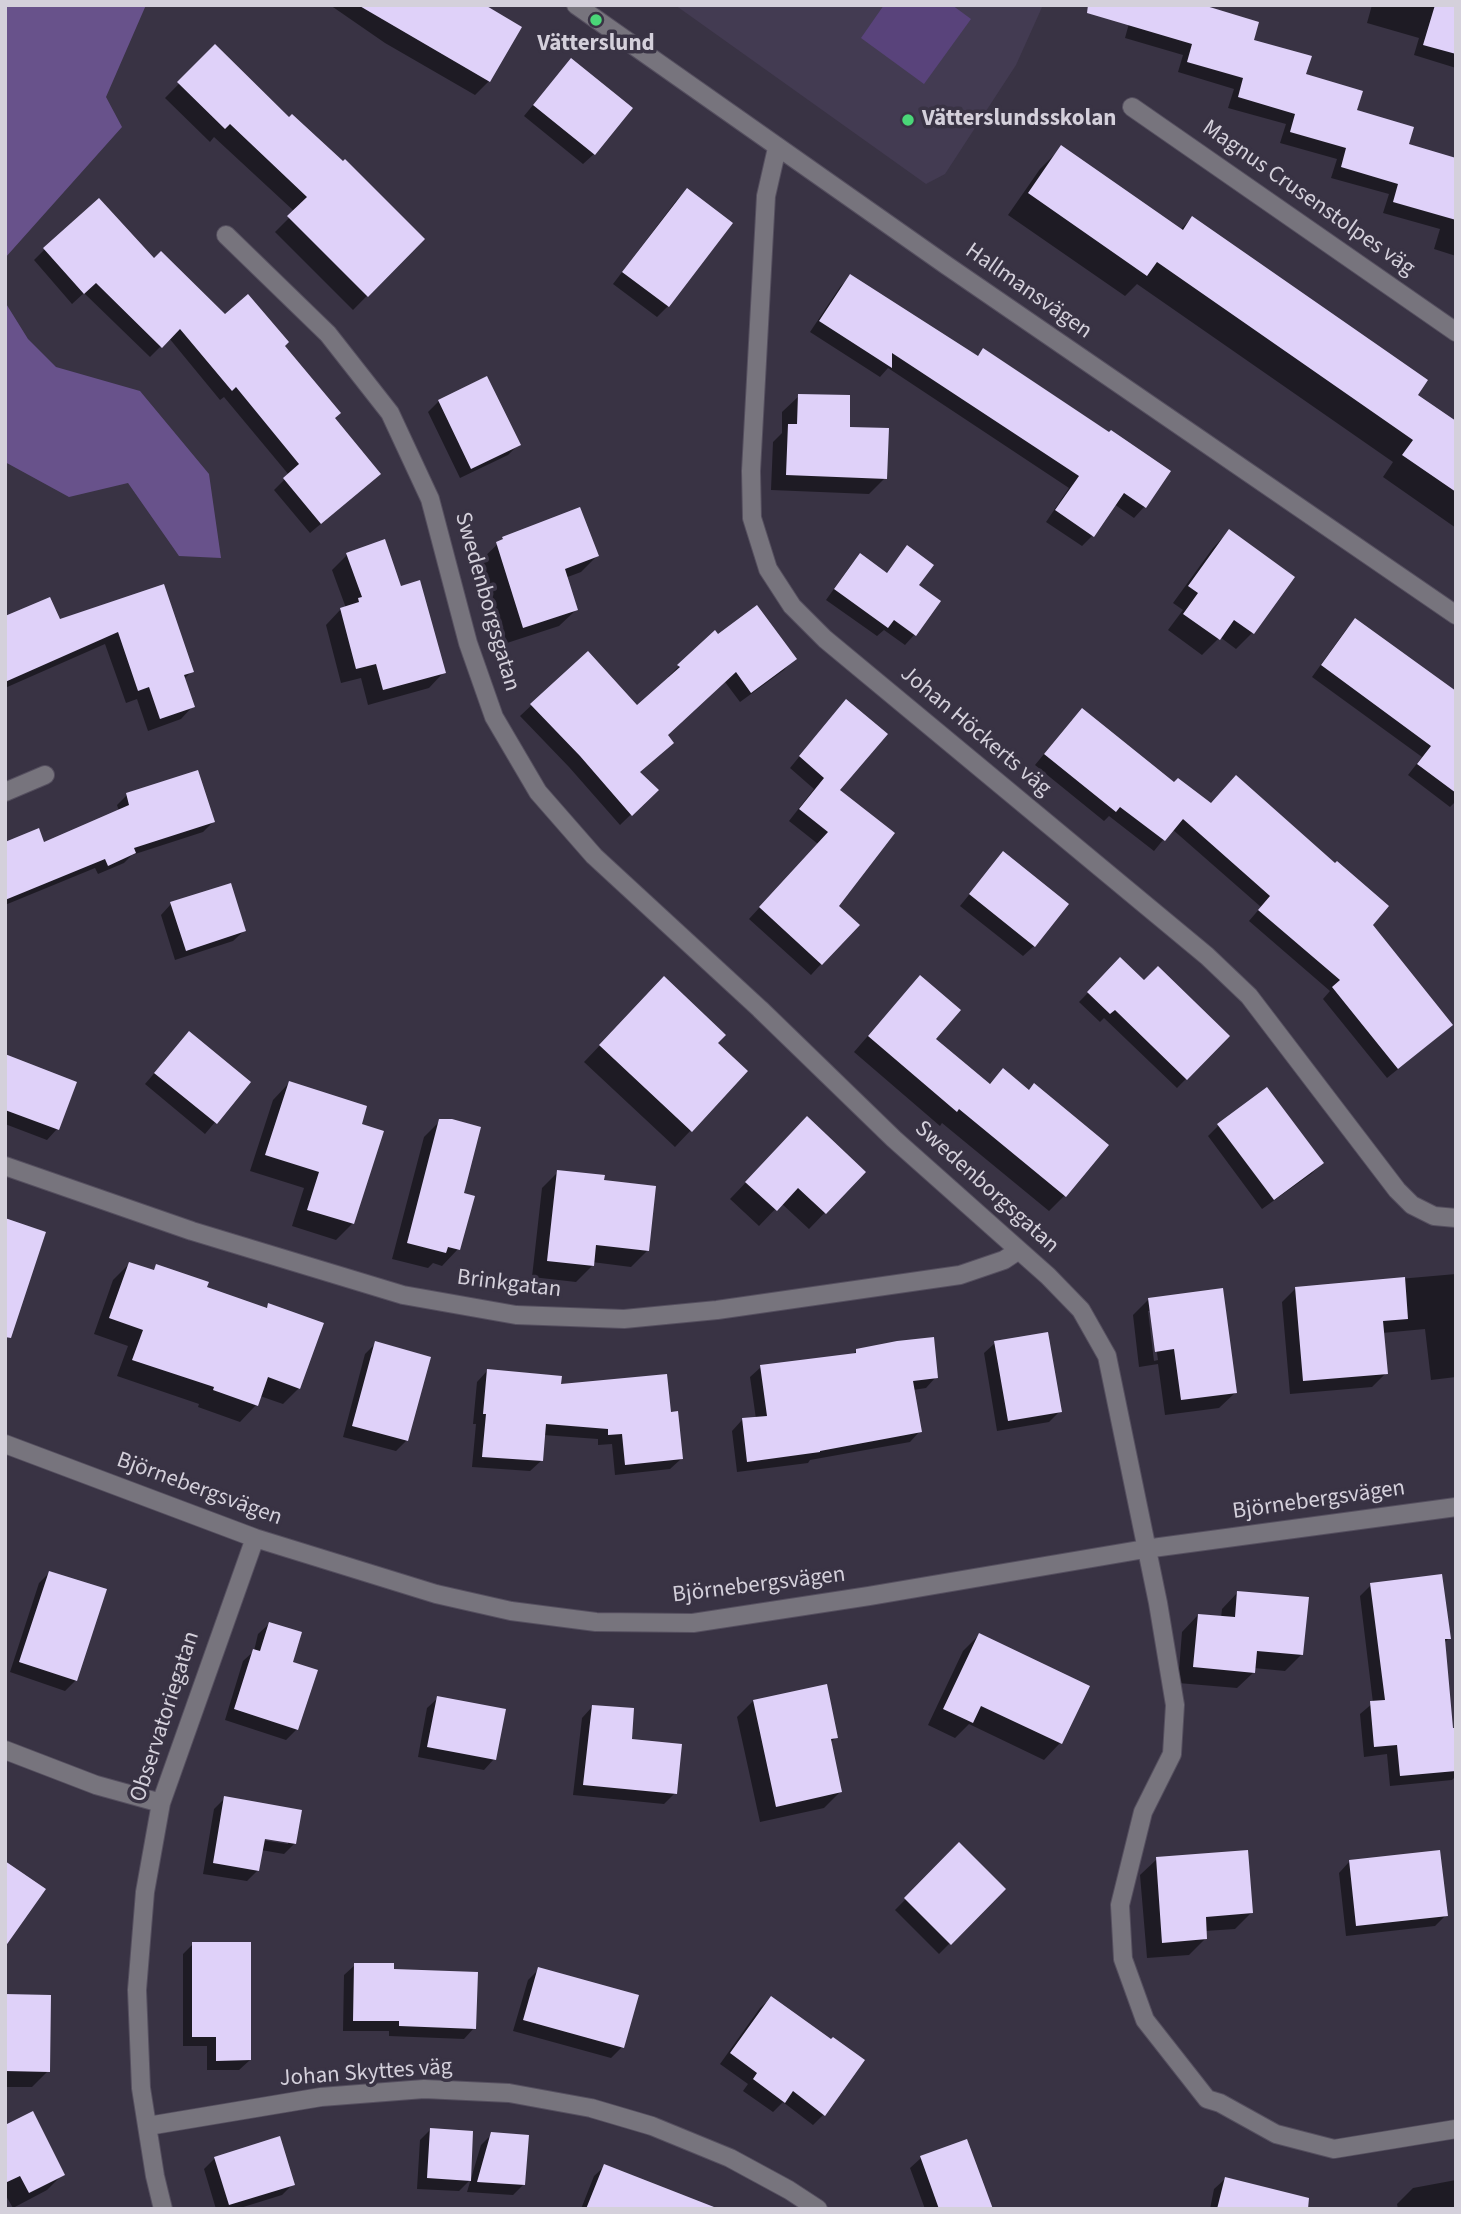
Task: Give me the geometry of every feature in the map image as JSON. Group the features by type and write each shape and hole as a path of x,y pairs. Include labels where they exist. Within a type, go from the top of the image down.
{"street":[{"name":"Hallmansvägen","path":"576,5 777,148 1456,615"},
{"name":"Magnus Crusenstolpes väg","path":"1132,107 1456,332"},
{"name":"Johan Höckerts väg","path":"777,148 766,196 751,471 752,518 768,569 792,607 835,648 1208,956 1249,996 1397,1190 1412,1205 1434,1216 1456,1218"},
{"name":"Swedenborgsgatan","path":"226,235 328,334 390,413 430,499 468,643 494,717 538,792 594,856 761,1009 894,1139 1019,1250 1081,1310 1107,1356 1158,1603 1175,1705 1172,1754 1143,1812 1120,1905 1123,1959 1145,2020 1207,2099 1276,2134 1334,2149 1456,2129"},
{"path":"5,792 45,775"},
{"name":"Brinkgatan","path":"5,1167 192,1231 403,1295 516,1315 624,1319 717,1310 960,1275 1004,1260 1019,1250"},
{"name":"Björnebergsvägen","path":"5,1444 255,1538 436,1594 511,1611 596,1622 693,1623 869,1597 1145,1549 1456,1507"},
{"name":"Observatoriegatan","path":"163,2209 141,2088 137,1990 145,1892 161,1803 255,1538"},
{"path":"5,1750 96,1785 161,1803"},
{"name":"Johan Skyttes väg","path":"148,2126 321,2097 424,2089 509,2093 591,2108 652,2126 730,2158 818,2209"}],"shaded area":[{"path":"5,5 146,5 106,97 122,127 5,258"},
{"name":"Vätterslundsskolan","path":"675,5 1043,5 1016,65 945,174 926,184"},
{"path":"884,5 952,5 971,19 924,84 861,38"},
{"path":"5,302 28,339 56,367 140,391 209,474 221,558 179,556 128,483 69,497 5,462"}],"building":[{"path":"358,5 485,5 522,27 490,82"},
{"path":"1088,5 1203,5 1259,22 1254,40 1312,56 1306,74 1363,91 1357,110 1414,127 1409,144 1456,158 1456,220 1393,202 1398,184 1341,167 1346,148 1290,132 1295,114 1238,97 1243,78 1187,62 1192,44 1087,13"},
{"path":"1435,5 1456,5 1456,54 1423,45"},
{"path":"215,44 289,117 292,114 343,161 345,159 425,239 368,297 287,216 307,197 230,124 225,129 177,82"},
{"path":"571,58 633,108 595,155 533,105"},
{"path":"1061,145 1183,230 1192,216 1428,380 1418,395 1456,421 1456,492 1402,455 1413,440 1157,262 1147,276 1028,193"},
{"path":"687,188 733,223 669,307 622,272"},
{"path":"99,198 154,258 161,251 225,314 248,294 289,342 285,346 341,413 335,418 381,474 321,524 283,478 299,464 236,387 232,391 180,329 162,348 96,283 84,294 43,248"},
{"path":"850,274 978,356 983,348 1171,471 1146,508 1124,493 1094,537 1055,510 1079,476 892,353 892,368 819,321"},
{"path":"487,376 521,445 471,469 438,400"},
{"path":"798,394 850,395 850,427 889,428 887,479 786,475 788,424 797,424"},
{"path":"580,507 599,556 565,569 578,610 523,628 496,542 503,539 502,537"},
{"path":"1229,529 1295,577 1254,634 1234,620 1220,640 1183,614 1198,593 1188,586"},
{"path":"385,539 401,586 420,580 446,673 383,690 376,664 356,669 340,608 359,602 358,598 362,597 346,553"},
{"path":"907,545 934,565 919,585 941,601 916,636 894,620 888,628 834,589 860,553 887,573"},
{"path":"164,584 194,672 184,675 195,707 160,719 149,687 138,691 118,632 5,682 5,616 50,597 60,619"},
{"path":"757,605 797,659 751,693 736,672 668,735 674,743 640,772 659,790 632,816 530,704 588,651 637,705 680,667 677,665 715,630 718,634"},
{"path":"1355,618 1456,691 1456,793 1417,764 1431,746 1321,665"},
{"path":"846,699 888,734 840,790 895,833 839,906 860,925 822,965 759,907 828,832 799,809 824,778 799,756"},
{"path":"1082,708 1174,782 1178,778 1211,803 1236,775 1335,863 1337,861 1389,906 1373,925 1453,1025 1398,1069 1332,987 1340,980 1258,910 1270,896 1183,819 1165,841 1120,807 1116,812 1044,754"},
{"path":"198,770 215,822 134,848 136,853 108,866 105,859 5,900 5,842 39,828 44,842 129,805 126,793"},
{"path":"1003,851 1069,904 1035,947 969,894"},
{"path":"231,883 246,931 186,951 170,902"},
{"path":"1120,957 1144,980 1158,966 1230,1036 1187,1080 1115,1010 1110,1014 1087,992"},
{"path":"920,975 961,1010 936,1039 990,1084 1003,1068 1029,1090 1034,1083 1109,1145 1066,1197 959,1109 957,1112 868,1036"},
{"path":"664,976 726,1035 718,1043 748,1071 692,1132 599,1045"},
{"path":"189,1031 251,1082 217,1124 154,1073"},
{"path":"5,1054 77,1082 59,1130 5,1110"},
{"path":"289,1081 367,1106 362,1124 384,1131 354,1224 307,1210 319,1172 265,1155"},
{"path":"1267,1087 1324,1163 1274,1200 1217,1124"},
{"path":"807,1116 866,1172 826,1214 798,1188 777,1211 745,1182"},
{"path":"439,1119 452,1119 481,1127 464,1193 475,1196 460,1250 448,1247 446,1253 407,1243"},
{"path":"557,1170 605,1175 604,1180 656,1186 649,1251 596,1245 594,1266 547,1261"},
{"path":"5,1218 46,1232 11,1338 5,1337"},
{"path":"129,1262 154,1270 156,1264 209,1282 207,1287 267,1308 268,1303 324,1323 300,1389 268,1377 258,1406 213,1390 214,1387 132,1360 143,1330 109,1318"},
{"path":"1405,1277 1408,1319 1383,1321 1388,1374 1303,1381 1295,1287"},
{"path":"1223,1288 1237,1393 1181,1400 1174,1349 1155,1352 1148,1298"},
{"path":"1048,1332 1062,1412 1008,1421 994,1341"},
{"path":"934,1337 938,1378 913,1381 922,1432 820,1452 747,1462 742,1418 767,1416 760,1365 856,1353 856,1349"},
{"path":"375,1341 431,1357 408,1441 352,1426"},
{"path":"487,1369 562,1376 561,1384 667,1374 671,1412 678,1411 683,1459 625,1465 622,1434 608,1435 608,1429 546,1424 543,1461 482,1457"},
{"path":"49,1571 107,1589 77,1681 19,1662"},
{"path":"1442,1574 1451,1639 1445,1639 1453,1728 1456,1728 1456,1771 1400,1776 1397,1745 1374,1747 1370,1701 1385,1700 1370,1583"},
{"path":"1237,1591 1309,1597 1303,1655 1257,1651 1255,1673 1193,1667 1198,1614 1235,1617"},
{"path":"269,1622 302,1632 293,1662 318,1670 298,1730 234,1709 253,1649 260,1651"},
{"path":"979,1633 1090,1686 1062,1744 981,1706 973,1723 943,1709"},
{"path":"827,1684 838,1738 831,1739 842,1792 776,1807 753,1700"},
{"path":"437,1696 506,1709 496,1760 427,1747"},
{"path":"592,1705 634,1708 632,1739 682,1744 677,1794 583,1785"},
{"path":"224,1796 302,1810 296,1844 265,1839 259,1871 213,1863"},
{"path":"959,1842 1006,1889 951,1945 904,1898"},
{"path":"1248,1850 1253,1913 1206,1917 1207,1939 1162,1943 1156,1857"},
{"path":"1440,1850 1448,1916 1356,1926 1349,1860"},
{"path":"5,1861 46,1889 5,1947"},
{"path":"192,1942 251,1942 251,2060 216,2061 216,2037 192,2037"},
{"path":"354,1963 394,1963 394,1969 478,1972 476,2029 399,2026 399,2021 353,2021"},
{"path":"538,1967 639,1995 624,2048 523,2020"},
{"path":"5,1994 51,1995 50,2072 5,2071"},
{"path":"771,1996 865,2060 825,2116 793,2091 785,2103 753,2079 757,2073 730,2053"},
{"path":"33,2111 65,2175 29,2193 20,2176 5,2183 5,2125"},
{"path":"430,2128 473,2131 471,2181 427,2178"},
{"path":"491,2132 529,2135 525,2185 477,2182"},
{"path":"280,2136 295,2185 229,2205 214,2157"},
{"path":"967,2139 993,2209 939,2209 920,2156"},
{"path":"604,2164 714,2207 714,2209 586,2209"},
{"path":"1225,2177 1309,2198 1308,2209 1217,2209"}],"place":[{"name":"Vätterslund","path":"596,20"},
{"name":"Vätterslundsskolan","path":"908,120"}]}
